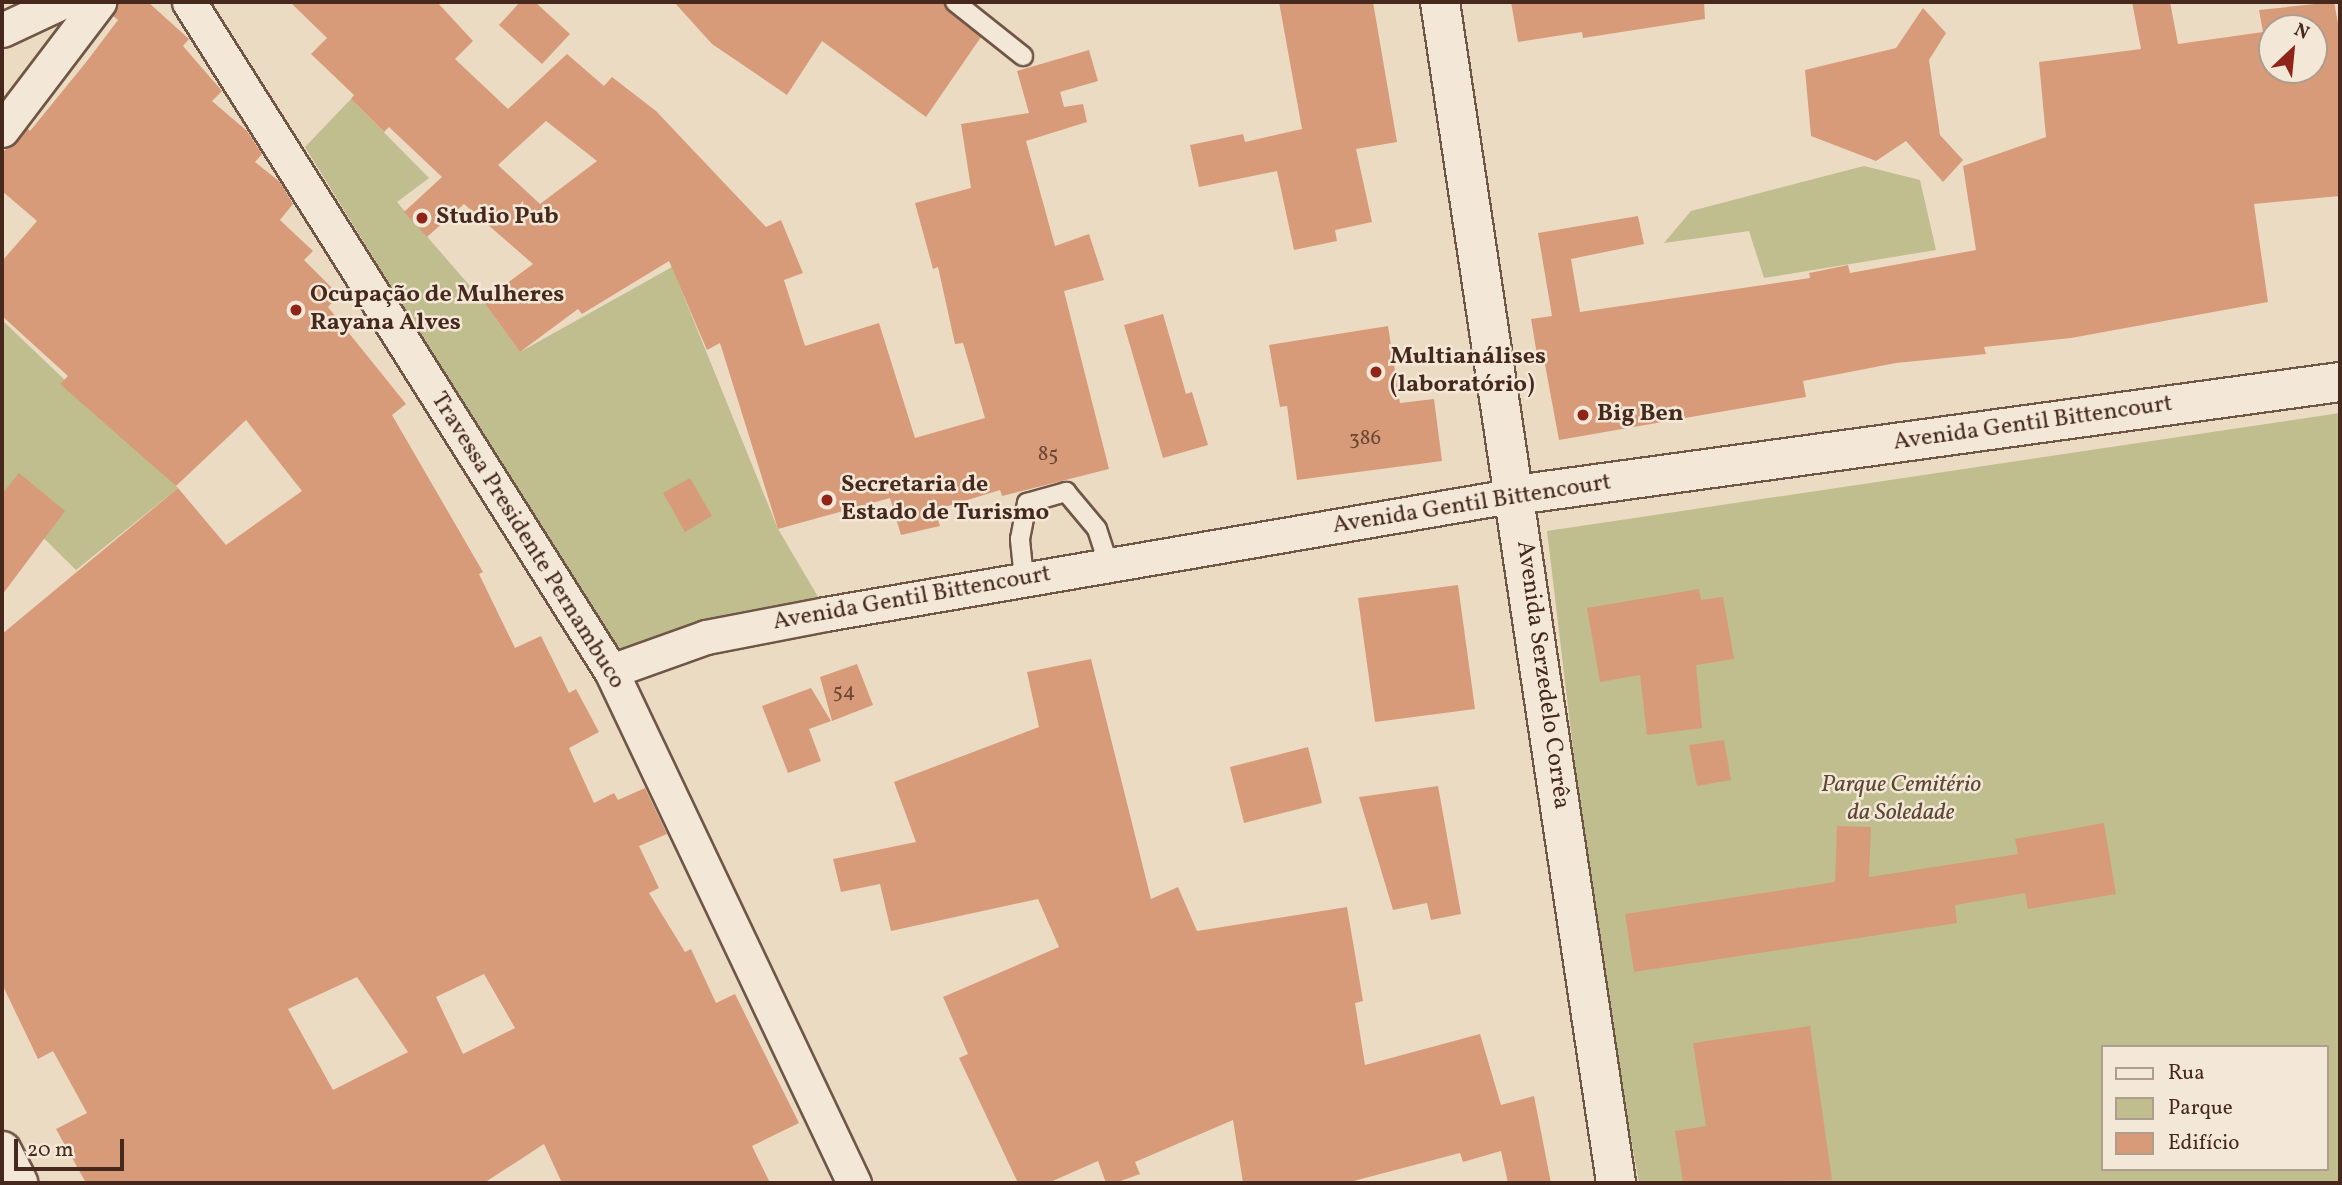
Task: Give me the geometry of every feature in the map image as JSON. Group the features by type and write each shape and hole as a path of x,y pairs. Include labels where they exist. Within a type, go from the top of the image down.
{"main road":[{"name":"Avenida Serzedelo Corrêa","path":"1440,2 1516,495 1616,1183"},
{"name":"Avenida Gentil Bittencourt","path":"1516,495 2340,382"},
{"path":"2,1152 18,1183"}],"street":[{"path":"2,30 62,2"},
{"path":"2,130 99,2"},
{"name":"Travessa Presidente Pernambuco","path":"189,2 611,671 854,1183"},
{"name":"Avenida Gentil Bittencourt","path":"611,671 706,637 1024,578 1516,495"}],"lane":[{"path":"954,2 1023,56"},
{"path":"1024,578 1020,539 1027,503 1066,492 1097,529 1109,565"}],"green space":[{"path":"351,99 429,178 397,202 483,301 520,352 672,267 778,529 827,612 617,652 305,147"},
{"path":"1864,166 1920,180 1936,250 1764,278 1749,231 1664,243 1691,211"},
{"path":"2,320 178,488 76,570 2,497"},
{"name":"Parque Cemitério da Soledade","path":"2340,413 2340,1183 1639,1183 1597,949 1547,531"}],"building":[{"path":"118,2 148,2 189,39 183,46 222,91 212,101 247,131 262,154 255,162 280,182 293,204 280,220 313,251 304,260 339,295 328,307 406,404 392,415 483,572 479,574 515,648 541,636 569,693 576,689 599,732 569,748 594,803 614,793 618,800 645,788 667,834 639,846 659,888 649,893 685,952 691,949 716,1003 735,994 799,1123 752,1146 770,1183 562,1183 544,1144 484,1183 86,1183 56,1129 87,1113 53,1051 38,1059 2,984 2,634 178,488 226,545 302,491 246,420 176,486 60,384 68,376 2,316 2,261 37,221 2,191 2,153 27,128 30,131 87,61 118,20 113,16","holes":["484,974 515,1028 463,1054 436,997","357,977 408,1052 333,1090 288,1009"]},
{"path":"290,2 437,2 473,41 455,59 508,109 567,54 604,86 612,77 656,111 766,227 781,220 803,273 784,280 805,346 879,323 915,438 985,418 963,343 955,344 938,267 933,269 915,203 971,188 961,124 1029,113 1017,71 1089,50 1098,81 1060,92 1064,107 1083,104 1087,122 1026,141 1055,246 1089,234 1104,280 1064,291 1109,469 1002,496 1000,490 935,510 940,526 901,535 890,498 778,529 720,343 707,350 669,261 582,314 578,309 520,352 483,301 533,264 464,204 427,237 404,212 442,177 389,127 384,132 351,99 354,95 311,54 327,38","holes":["546,121 597,161 540,204 498,165"]},
{"path":"520,2 535,2 570,34 542,64 499,25"},
{"path":"674,2 944,2 948,11 981,37 926,117 822,41 787,95 712,44"},
{"path":"1279,2 1373,2 1397,142 1356,149 1372,222 1335,230 1337,241 1294,250 1277,171 1199,187 1190,145 1243,134 1245,142 1302,129"},
{"path":"1511,2 1704,2 1705,19 1583,38 1582,32 1518,42"},
{"path":"2132,2 2170,2 2178,44 2258,33 2258,84 2328,84 2328,14 2260,14 2259,10 2334,2 2340,34 2340,196 2254,204 2268,302 2071,338 1984,347 1986,354 1896,363 1803,381 1806,397 1559,440 1543,354 1537,355 1531,319 1552,316 1538,233 1638,216 1644,244 1571,259 1580,312 1810,278 1809,273 1848,265 1850,273 1976,250 1963,166 2046,137 2039,62 2141,49"},
{"path":"1923,8 1946,33 1929,60 1940,135 1963,160 1943,182 1906,141 1876,161 1811,136 1805,70 1896,48"},
{"path":"1163,314 1186,394 1192,392 1208,445 1163,458 1124,325"},
{"path":"1388,326 1400,403 1434,399 1442,461 1297,480 1287,406 1280,407 1269,345"},
{"path":"19,473 65,511 2,595 2,494"},
{"path":"690,478 712,516 685,532 663,493"},
{"path":"1458,585 1475,709 1375,722 1358,598"},
{"path":"1699,589 1701,600 1723,597 1734,659 1696,665 1702,728 1647,735 1640,675 1600,682 1587,608"},
{"path":"1091,659 1151,899 1178,887 1197,931 1347,907 1363,1001 1355,1003 1365,1065 1480,1034 1501,1105 1534,1096 1551,1183 1508,1183 1501,1151 1463,1162 1460,1153 1346,1183 1243,1183 1233,1120 1135,1162 1140,1174 1115,1183 1106,1183 1098,1161 1048,1183 1018,1183 959,1058 968,1054 943,997 1059,947 1038,899 891,931 880,884 841,892 833,859 916,842 894,782 1039,727 1027,672"},
{"path":"857,664 873,705 832,721 820,677"},
{"path":"811,688 831,721 809,729 821,761 788,773 762,706"},
{"path":"1724,740 1731,780 1697,786 1689,745"},
{"path":"1308,747 1322,803 1244,823 1230,767"},
{"path":"1438,786 1461,914 1431,920 1427,903 1393,910 1359,797"},
{"path":"2104,823 2116,894 2028,909 2025,893 1955,905 1957,923 1634,972 1625,914 1835,882 1837,826 1871,827 1869,877 2018,854 2015,839"},
{"path":"1810,1026 1832,1180 1683,1183 1675,1131 1706,1126 1693,1043"}],"place":[{"name":"Studio Pub","path":"422,218"},
{"name":"Ocupação de Mulheres Rayana Alves","path":"296,310"},
{"name":"Multianálises (laboratório)","path":"1376,372"},
{"name":"Big Ben","path":"1583,415"},
{"name":"Secretaria de Estado de Turismo","path":"827,500"}]}
